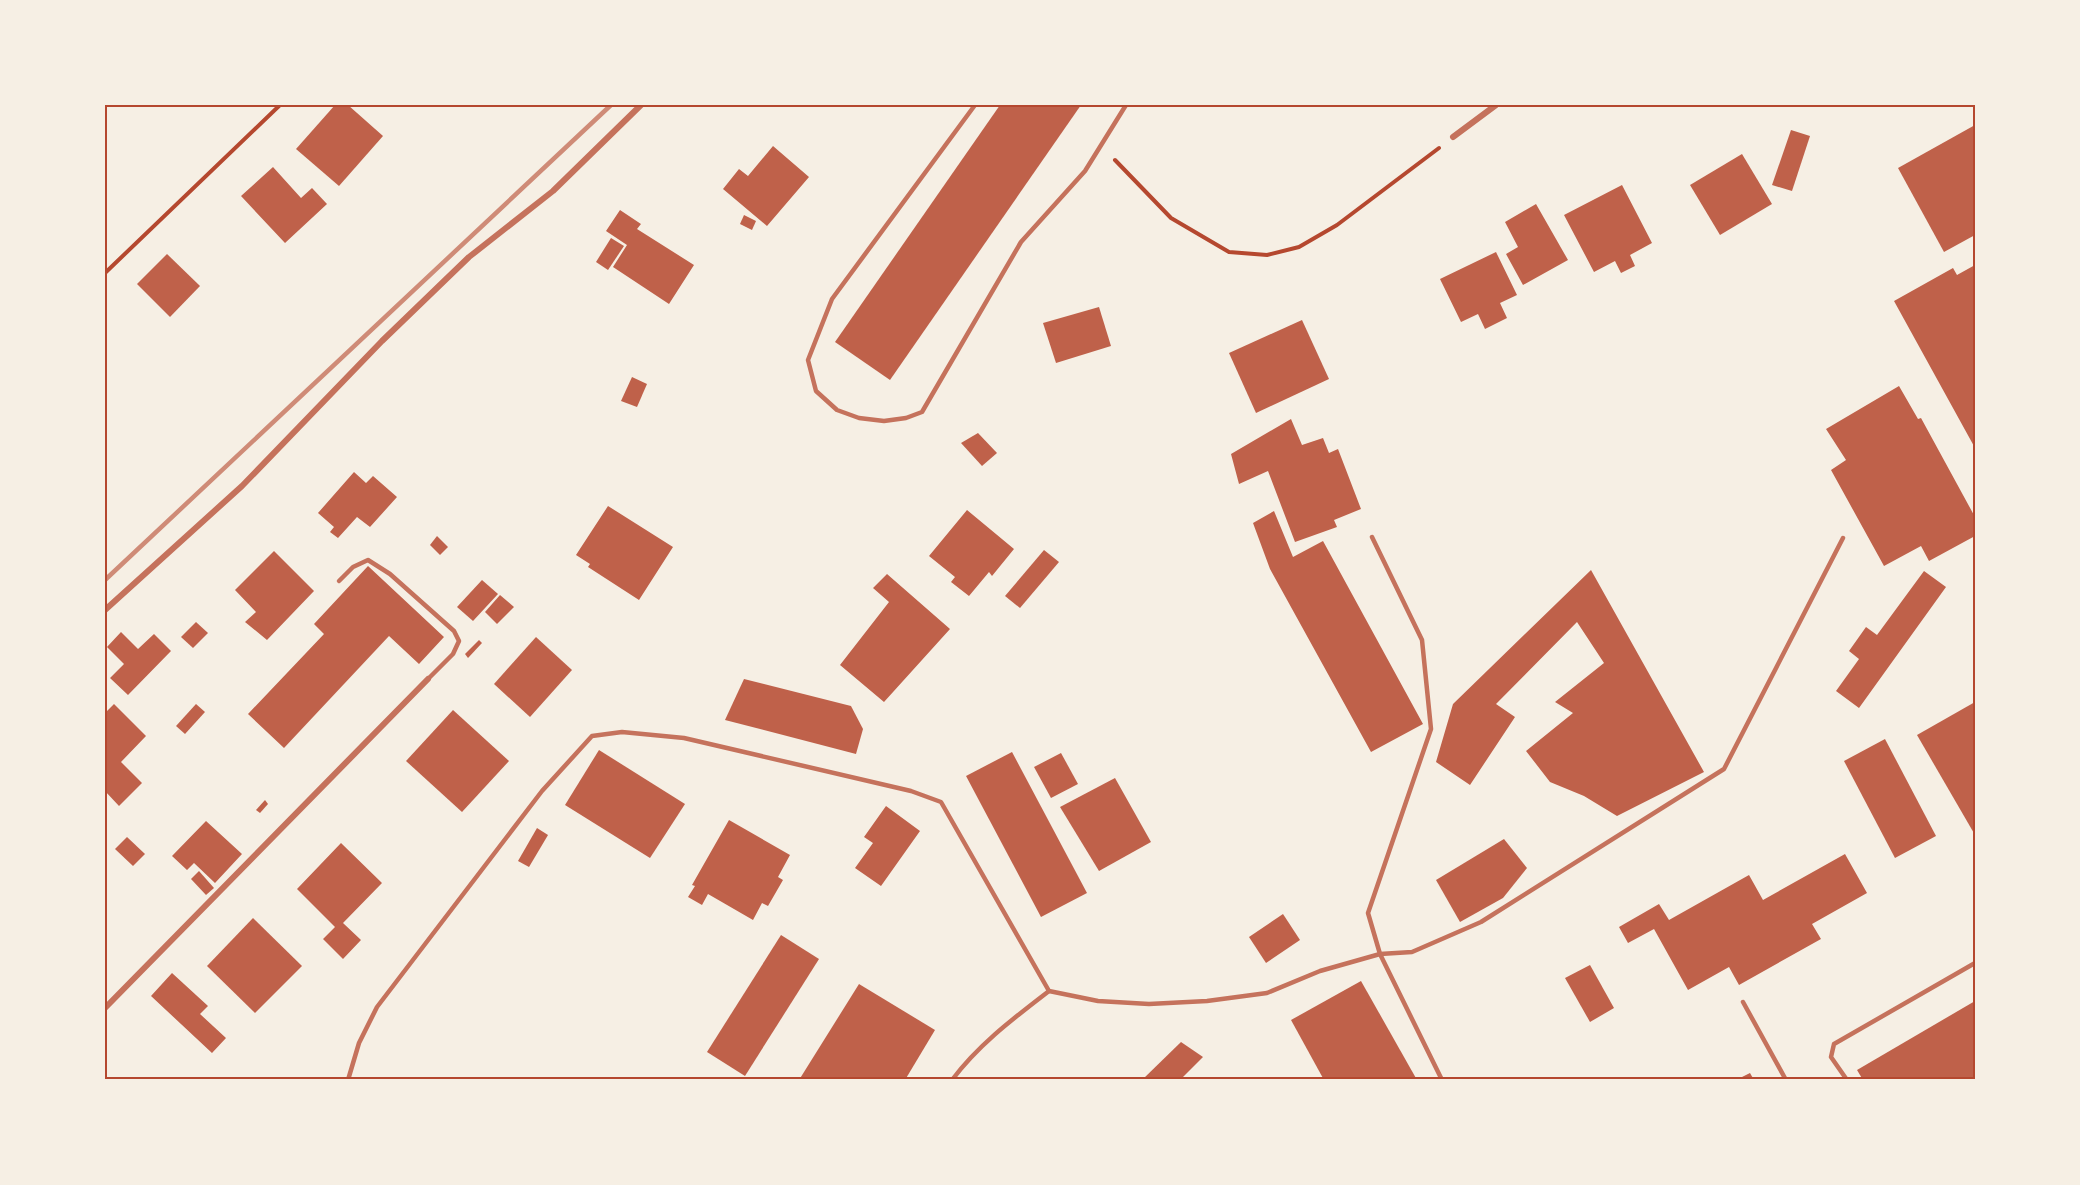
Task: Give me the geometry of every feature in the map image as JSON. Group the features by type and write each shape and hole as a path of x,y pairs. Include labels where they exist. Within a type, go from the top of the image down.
{"street":[{"path":"105,610 242,486 382,341 469,257 553,191 641,105"},
{"path":"1453,136 1496,105"},
{"path":"105,1008 428,679"}],"lane":[{"path":"975,105 832,299 808,360 816,391 837,410 859,418 884,421 906,418 922,412 1021,242 1086,171 1126,105"},
{"path":"1372,537 1422,640 1431,729 1368,913 1380,954 1442,1080"},
{"path":"348,1080 359,1043 377,1007 542,791 592,736 622,732 684,738 911,791 941,802 1049,991 1098,1001 1149,1004 1207,1001 1267,993 1320,971 1380,954 1412,952 1481,922 1724,770 1843,538"},
{"path":"339,581 353,567 368,560 390,574 454,631 459,641 453,654 428,679"},
{"path":"1847,1080 1831,1057 1834,1044 1975,963"},
{"path":"952,1080 967,1060 1004,1026 1049,991"},
{"path":"1743,1002 1786,1080"}],"path":[{"path":"105,273 280,105"},
{"path":"1101,148 1171,218 1229,252 1267,255 1299,247 1336,225 1453,136"}],"building":[{"path":"335,105 348,105 383,136 339,186 296,149"},
{"path":"1000,105 1081,105 890,380 835,342"},
{"path":"1975,125 1975,235 1944,252 1898,168"},
{"path":"1791,130 1810,136 1792,191 1772,185"},
{"path":"773,146 809,177 767,226 723,189 739,169 748,176"},
{"path":"1742,154 1772,204 1720,235 1690,185"},
{"path":"273,167 301,198 312,188 327,204 285,243 241,196"},
{"path":"1622,185 1652,243 1630,255 1635,266 1621,273 1615,261 1594,272 1564,215"},
{"path":"1536,204 1568,260 1523,285 1506,254 1518,247 1505,222"},
{"path":"620,210 641,224 637,229 694,265 669,304 613,267 627,245 606,231"},
{"path":"744,215 756,221 752,230 740,224"},
{"path":"611,238 624,246 608,270 596,262"},
{"path":"1496,252 1517,295 1500,303 1507,318 1485,329 1478,314 1461,322 1440,279"},
{"path":"167,254 200,286 170,317 137,284"},
{"path":"1975,265 1975,448 1894,301 1953,268 1957,275"},
{"path":"1099,307 1111,346 1056,363 1043,323"},
{"path":"1302,320 1329,379 1256,413 1229,353"},
{"path":"632,377 647,384 637,407 621,401"},
{"path":"1899,386 1918,419 1921,418 1975,517 1975,536 1929,561 1921,546 1884,566 1831,470 1846,460 1826,429"},
{"path":"1291,419 1302,445 1323,438 1329,453 1338,449 1361,509 1334,520 1337,527 1295,542 1268,471 1239,484 1231,454"},
{"path":"978,433 997,453 982,466 961,443"},
{"path":"354,472 366,483 373,476 397,497 370,527 357,517 338,538 330,532 334,527 318,513"},
{"path":"608,506 673,547 639,600 588,567 590,564 576,555"},
{"path":"967,510 1014,549 992,576 989,572 969,596 951,582 955,577 929,556"},
{"path":"1274,511 1293,557 1323,541 1423,724 1371,752 1270,569 1253,523"},
{"path":"437,536 448,547 440,555 430,545"},
{"path":"1044,550 1059,562 1020,608 1005,596"},
{"path":"274,551 314,591 267,640 245,622 256,612 235,590"},
{"path":"368,566 444,637 419,664 389,636 284,748 248,714 324,634 314,624"},
{"path":"1591,570 1704,772 1617,816 1584,796 1550,782 1526,751 1573,713 1555,702 1604,663 1577,622 1496,704 1515,717 1470,785 1436,762 1453,704"},
{"path":"1924,571 1946,587 1859,708 1836,691 1859,659 1849,651 1866,627 1877,635"},
{"path":"887,574 950,629 884,702 840,665 889,602 873,588"},
{"path":"482,580 498,594 473,621 457,607"},
{"path":"500,595 514,607 497,624 485,612"},
{"path":"196,622 208,633 193,648 181,637"},
{"path":"121,632 138,649 154,634 171,651 128,695 110,678 124,664 107,647"},
{"path":"536,637 572,670 530,717 494,684"},
{"path":"479,640 482,643 468,658 465,654"},
{"path":"744,679 851,706 863,729 856,754 725,720"},
{"path":"1975,702 1975,835 1917,735"},
{"path":"114,704 146,736 121,762 142,783 119,806 105,791 105,713"},
{"path":"196,704 205,712 185,734 176,726"},
{"path":"453,710 509,761 462,812 406,761"},
{"path":"1885,739 1936,836 1895,858 1844,761"},
{"path":"599,750 685,804 650,858 565,805"},
{"path":"1012,752 1087,893 1041,917 966,776"},
{"path":"1061,753 1078,784 1051,798 1034,767"},
{"path":"1115,778 1151,842 1099,871 1060,807"},
{"path":"265,800 268,804 260,813 256,810"},
{"path":"886,806 920,831 881,886 855,868 873,843 864,837"},
{"path":"729,820 790,855 778,877 783,880 768,906 762,903 753,920 708,894 702,905 688,897 695,886 692,885"},
{"path":"206,821 242,854 215,883 194,863 187,870 172,856"},
{"path":"537,828 548,835 529,867 518,861"},
{"path":"127,837 145,854 133,866 115,849"},
{"path":"1504,839 1527,868 1503,898 1460,922 1436,880"},
{"path":"341,843 382,883 343,923 361,940 343,959 323,939 335,927 297,889"},
{"path":"1845,854 1867,893 1812,924 1821,939 1739,985 1729,967 1688,990 1654,929 1628,943 1619,927 1659,904 1669,920 1749,875 1763,900"},
{"path":"199,871 214,888 206,895 191,879"},
{"path":"1283,914 1300,940 1266,963 1249,937"},
{"path":"253,918 302,966 255,1013 207,966"},
{"path":"781,935 819,959 745,1076 707,1052"},
{"path":"1590,965 1614,1008 1590,1022 1565,978"},
{"path":"172,973 208,1006 200,1014 226,1038 212,1053 151,996"},
{"path":"1361,981 1417,1080 1324,1080 1291,1020"},
{"path":"859,984 935,1030 905,1080 799,1080"},
{"path":"1975,1001 1975,1080 1863,1080 1857,1070"},
{"path":"1181,1042 1203,1057 1180,1080 1142,1080"},
{"path":"1750,1073 1754,1080 1736,1080"}],"railway":[{"path":"105,580 611,105"}]}
